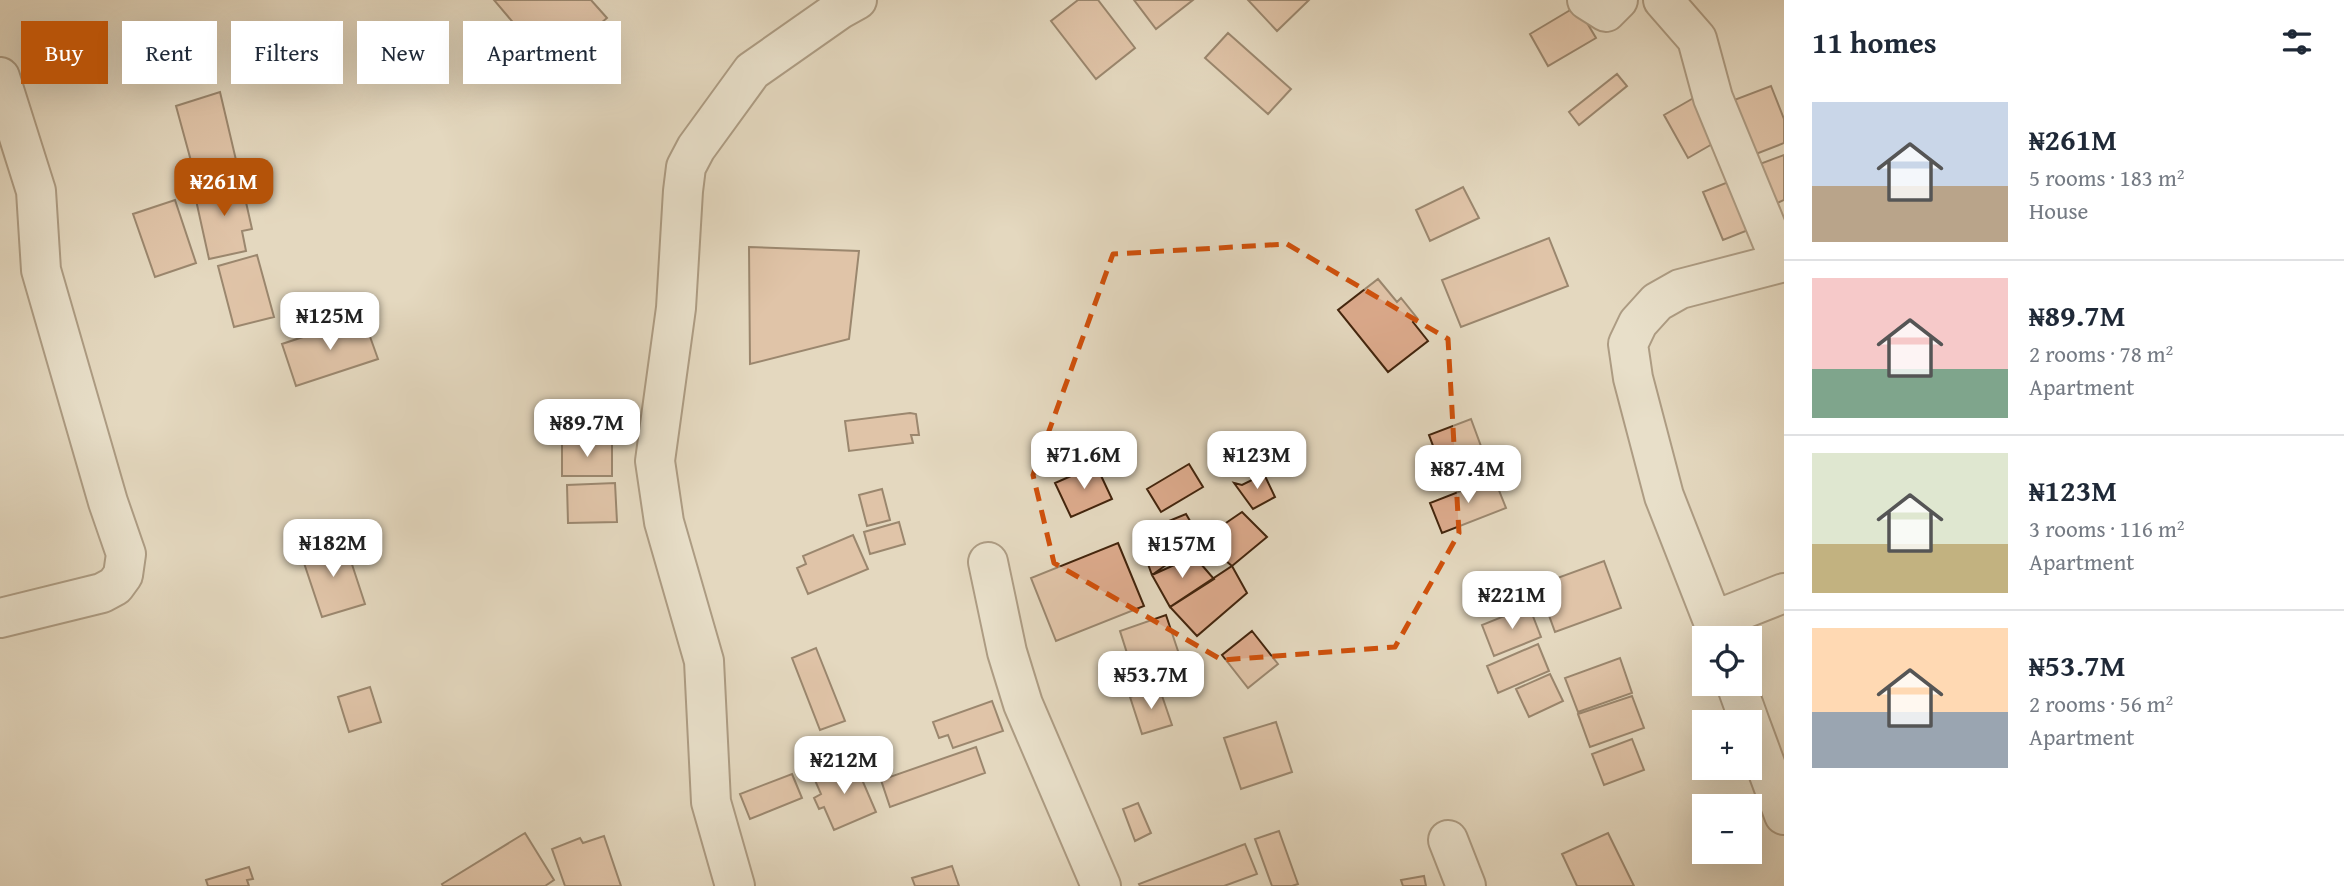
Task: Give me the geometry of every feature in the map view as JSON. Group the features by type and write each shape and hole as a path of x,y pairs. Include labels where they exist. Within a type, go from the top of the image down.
{"street":[{"path":"735,886 711,802 704,661 664,522 655,461 676,308 682,191 686,167 696,148 752,71 839,10 858,0"},
{"path":"1587,0 1606,12 1618,0"},
{"path":"1663,0 1697,39 1713,99 1782,263 1680,289 1657,302 1638,323 1628,344 1633,378 1664,496 1714,626"},
{"path":"0,77 36,191 41,270 108,502 126,554 123,575 115,586 102,593 0,618"},
{"path":"988,562 1007,652 1023,704 1101,886"},
{"path":"1723,626 1784,593"},
{"path":"1762,756 1784,816"},
{"path":"1448,840 1466,886"}],"highlighted area":[{"path":"1287,244 1448,339 1459,533 1395,647 1222,660 1054,563 1033,475 1113,254"}],"building":[{"path":"494,0 591,0 607,18 603,21 512,21"},
{"path":"1078,0 1098,0 1135,48 1096,79 1051,21"},
{"path":"1134,0 1193,0 1156,29"},
{"path":"1248,0 1309,0 1277,31"},
{"path":"1577,6 1596,38 1548,66 1530,34"},
{"path":"1228,33 1291,89 1268,114 1205,58"},
{"path":"1617,74 1627,86 1579,125 1569,112"},
{"path":"1771,86 1784,119 1784,143 1743,159 1721,105"},
{"path":"220,92 236,160 194,172 176,106"},
{"path":"1697,96 1721,139 1688,158 1664,115"},
{"path":"1784,155 1784,200 1770,206 1749,168"},
{"path":"1741,177 1761,225 1723,240 1703,192"},
{"path":"241,180 252,229 242,231 246,251 209,259 194,191"},
{"path":"1463,187 1479,218 1430,241 1416,210"},
{"path":"175,200 196,263 155,277 133,214"},
{"path":"1549,238 1568,286 1461,327 1442,280"},
{"path":"749,247 859,251 849,339 750,364"},
{"path":"257,255 274,317 234,327 218,266"},
{"path":"1378,279 1397,302 1401,298 1417,318 1413,322 1428,341 1388,372 1338,310"},
{"path":"363,317 378,359 296,386 282,344"},
{"path":"916,414 919,435 911,435 913,443 849,451 845,421"},
{"path":"1471,419 1489,468 1447,483 1429,435"},
{"path":"562,442 612,442 612,476 562,476"},
{"path":"1189,464 1203,487 1161,512 1147,489"},
{"path":"1096,465 1112,499 1071,517 1055,483"},
{"path":"1264,474 1275,497 1253,509 1234,483 1242,485"},
{"path":"1494,478 1506,508 1442,533 1430,503"},
{"path":"615,483 617,522 568,523 567,485"},
{"path":"882,489 890,520 867,526 859,495"},
{"path":"1242,512 1267,537 1232,566 1201,540"},
{"path":"1186,514 1201,540 1152,575 1137,534"},
{"path":"899,522 905,544 870,554 864,532"},
{"path":"853,535 868,569 808,594 797,568 806,564 803,556"},
{"path":"344,540 365,604 322,617 301,554"},
{"path":"1118,543 1144,606 1056,641 1031,578"},
{"path":"1194,556 1214,579 1170,607 1152,575"},
{"path":"1604,561 1621,608 1555,632 1538,585"},
{"path":"1232,566 1247,593 1197,636 1170,607"},
{"path":"1529,606 1541,637 1494,656 1482,625"},
{"path":"1166,615 1187,678 1140,694 1120,631"},
{"path":"1252,631 1278,664 1248,688 1222,655"},
{"path":"1538,644 1549,671 1498,693 1487,666"},
{"path":"816,648 845,721 820,730 792,658"},
{"path":"1620,658 1632,693 1578,712 1565,678"},
{"path":"1550,674 1563,701 1529,717 1516,689"},
{"path":"370,687 381,722 349,732 338,697"},
{"path":"1159,687 1172,725 1142,734 1130,697"},
{"path":"1632,696 1644,728 1590,747 1578,714"},
{"path":"992,701 1003,731 953,748 948,735 939,738 933,722"},
{"path":"1276,722 1292,772 1241,789 1224,738"},
{"path":"1632,739 1644,770 1604,785 1592,754"},
{"path":"976,747 985,773 890,807 881,780"},
{"path":"854,761 876,812 834,830 824,807 819,809 814,798 821,794 814,778"},
{"path":"792,774 802,798 750,819 740,794"},
{"path":"1138,803 1151,833 1135,841 1123,809"},
{"path":"1279,831 1298,884 1292,886 1272,886 1255,839"},
{"path":"525,833 554,880 545,886 443,886 442,884"},
{"path":"1608,833 1634,886 1577,886 1562,854"},
{"path":"604,836 621,886 565,886 552,849 580,838 583,843"},
{"path":"1245,844 1257,874 1224,886 1139,884"},
{"path":"952,866 959,886 915,886 912,878"},
{"path":"249,867 253,879 247,880 249,886 208,886 206,880"},
{"path":"1424,876 1426,886 1403,886 1401,880"}]}
